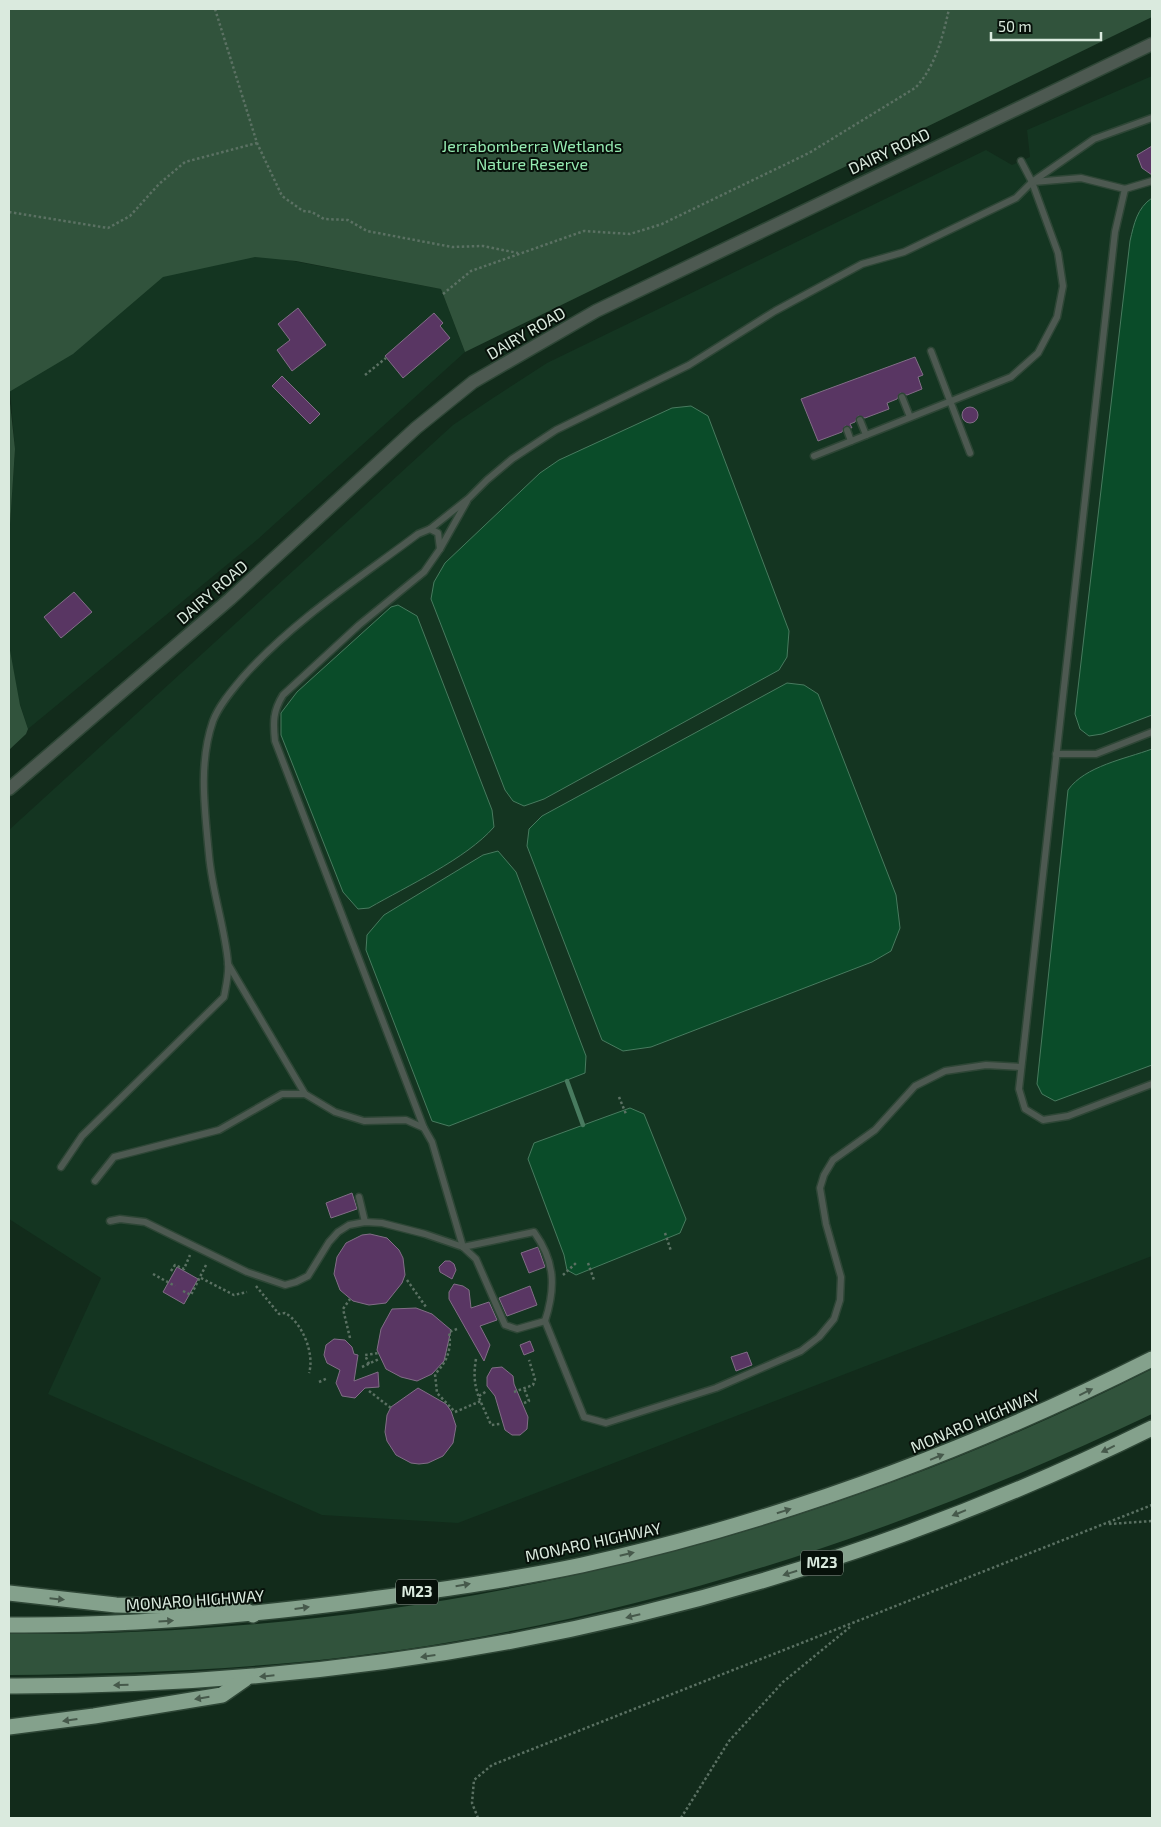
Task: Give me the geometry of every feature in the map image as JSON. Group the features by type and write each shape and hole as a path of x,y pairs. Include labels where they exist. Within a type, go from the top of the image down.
{"highway":[{"name":"MONARO HIGHWAY","path":"9,1625 118,1624 254,1615 441,1589 580,1565 730,1527 927,1461 1056,1406 1152,1359"},
{"name":"M23","path":"9,1686 144,1684 245,1679 362,1666 476,1649 570,1631 700,1599 830,1560 947,1518 1080,1462 1152,1428"},
{"path":"9,1593 116,1605 186,1607 234,1603 254,1615"},
{"path":"9,1727 94,1716 222,1695 245,1679"}],"street":[{"name":"DAIRY ROAD","path":"9,790 230,598 416,428 474,382 596,311 1152,44"}],"lane":[{"path":"61,1167 82,1136 224,997 228,964 210,878 204,794 207,744 214,719 232,690 259,659 306,617 418,534 430,529 469,498 512,459 556,430 689,365 775,311 862,264 904,252 1016,198 1032,182 1094,139 1152,118"},
{"path":"814,456 1011,377 1038,353 1057,317 1063,286 1058,252 1032,182 1022,161"},
{"path":"1032,182 1080,178 1125,189 1152,181"},
{"path":"1125,189 1115,232 1019,1089 1026,1108 1043,1120 1068,1116 1152,1084"},
{"path":"931,351 970,453"},
{"path":"902,397 910,417"},
{"path":"860,420 866,435"},
{"path":"847,430 851,441"},
{"path":"463,1247 432,1142 424,1128 276,741 272,722 275,707 283,694 358,625 424,572 440,549 469,498"},
{"path":"430,529 438,533 440,549"},
{"path":"1056,754 1096,754 1152,732"},
{"path":"228,964 305,1094 335,1112 364,1121 406,1120 424,1128"},
{"path":"463,1247 534,1232 545,1247 552,1270 550,1305 545,1321 584,1417 606,1424 716,1388 801,1351 819,1337 834,1319 840,1300 841,1277 826,1224 820,1188 824,1175 833,1160 875,1130 915,1086 946,1071 986,1065 1021,1067"},
{"path":"95,1181 114,1157 219,1130 282,1094 305,1094"},
{"path":"359,1197 365,1222"},
{"path":"110,1221 120,1219 145,1222 246,1272 285,1285 308,1276 338,1232 350,1225 365,1222 382,1223 463,1247 476,1259 505,1325 517,1329 545,1321"}],"path":[{"path":"215,9 257,143 282,196 303,211 312,212 324,219 342,218 367,231 452,247 484,246 519,253"},
{"path":"443,294 471,271 584,231 630,234 662,224 809,153 915,88 925,78 946,26 949,9"},
{"path":"9,212 108,228 130,216 159,184 185,162 257,143"},
{"path":"808,148 809,153"},
{"path":"364,375 386,358"},
{"path":"619,1097 626,1114"},
{"path":"665,1233 671,1251"},
{"path":"172,1271 175,1265 184,1269 194,1247"},
{"path":"562,1275 576,1262"},
{"path":"588,1263 594,1280"},
{"path":"183,1291 191,1295 204,1269"},
{"path":"246,1272 259,1291 279,1314 285,1312 290,1315 305,1337 311,1359 309,1373"},
{"path":"153,1274 175,1286"},
{"path":"200,1278 234,1295 247,1292"},
{"path":"407,1280 426,1307"},
{"path":"350,1299 343,1309 350,1338"},
{"path":"457,1329 449,1332 450,1349 447,1359 435,1374 438,1393 455,1412 481,1401"},
{"path":"369,1364 365,1356 379,1353"},
{"path":"362,1367 379,1359"},
{"path":"476,1359 474,1383 491,1425 500,1424"},
{"path":"514,1392 533,1385 535,1379 529,1360"},
{"path":"319,1382 328,1378"},
{"path":"524,1388 529,1401 524,1403"},
{"path":"369,1391 391,1408"},
{"path":"479,1396 487,1391"},
{"path":"478,1818 472,1803 474,1780 492,1765 1152,1505"},
{"path":"1105,1524 1152,1521"},
{"path":"681,1818 729,1741 783,1682 853,1624"}],"shaded area":[{"path":"1152,76 1152,1256 458,1523 322,1515 48,1394 101,1278 9,1219 9,830 453,425 490,400 547,363 986,150 1012,165 1030,157 1027,130"},
{"path":"1152,198 1152,715 1102,734 1089,736 1080,729 1075,714 1130,241 1140,212"},
{"path":"182,240 441,289 465,352 258,539 28,729 9,670 9,540 15,449 9,379"},
{"path":"691,406 708,416 789,631 787,657 779,670 544,799 524,806 513,801 505,790 431,599 434,582 445,563 540,473 559,460 672,408"},
{"path":"398,605 417,616 492,810 494,827 482,839 452,861 369,908 358,909 343,892 281,735 281,713 297,692 391,607"},
{"path":"787,683 804,685 818,694 896,895 900,928 891,951 872,962 651,1047 623,1051 602,1040 527,846 529,829 542,816"},
{"path":"1152,749 1152,1065 1055,1101 1042,1094 1037,1084 1068,790 1084,775 1095,769"},
{"path":"498,851 516,872 586,1056 585,1073 449,1126 432,1121 366,950 367,935 384,915 483,855"},
{"path":"630,1108 644,1114 686,1219 680,1233 576,1275 567,1270 564,1255 528,1159 534,1143"}],"green space":[{"name":"Jerrabomberra Wetlands Nature Reserve","path":"9,9 1152,9 1152,17 465,352 441,289 296,261 255,257 163,277 73,354 9,392"},
{"path":"9,394 15,449 9,540"},
{"path":"9,645 20,705 28,729 26,734 9,750"},
{"path":"1152,1369 1152,1414 1050,1460 947,1503 843,1541 737,1575 630,1605 521,1629 411,1648 300,1662 154,1672 9,1675 9,1634 157,1631 305,1619 452,1599 597,1570 740,1533 880,1487 1018,1432"}],"building":[{"path":"1152,146 1152,175 1142,168 1137,155"},
{"path":"298,308 326,345 292,371 277,350 290,340 278,324"},
{"path":"434,313 443,323 440,326 450,338 403,378 385,356"},
{"path":"915,357 923,375 918,377 922,389 907,395 900,393 897,399 887,403 889,409 865,418 858,416 855,422 850,424 852,428 845,426 842,432 818,441 801,399"},
{"path":"282,376 320,414 310,424 272,386"},
{"path":"970,407 976,409 978,415 976,421 970,423 964,421 962,415 964,409"},
{"path":"74,592 92,612 61,638 44,617"},
{"path":"352,1193 357,1209 331,1218 326,1203"},
{"path":"370,1234 387,1238 399,1250 403,1258 405,1275 402,1283 386,1303 369,1305 353,1301 340,1290 334,1274 337,1257 346,1243 362,1235"},
{"path":"538,1247 545,1267 529,1273 521,1253"},
{"path":"445,1261 450,1261 454,1264 456,1270 452,1279 440,1272 439,1267"},
{"path":"177,1267 198,1279 184,1304 163,1292"},
{"path":"454,1284 469,1290 471,1308 489,1302 497,1320 480,1326 490,1345 484,1361 449,1299 449,1292"},
{"path":"530,1286 537,1305 507,1316 499,1298"},
{"path":"416,1308 432,1314 451,1330 444,1361 432,1374 417,1381 401,1377 386,1369 377,1350 381,1329 392,1309"},
{"path":"334,1339 345,1340 352,1347 354,1354 358,1355 354,1381 378,1372 379,1387 365,1388 355,1398 342,1396 336,1383 340,1370 327,1363 324,1355 326,1345"},
{"path":"530,1341 534,1351 524,1355 520,1345"},
{"path":"747,1352 752,1365 736,1371 731,1357"},
{"path":"502,1367 513,1376 514,1384 528,1417 527,1429 520,1435 512,1435 505,1430 495,1396 487,1386 487,1377 492,1368"},
{"path":"418,1388 446,1404 451,1411 456,1426 453,1443 443,1456 428,1463 419,1464 411,1463 396,1455 387,1441 385,1432 387,1415 391,1407"}],"waterway":[{"path":"567,1081 583,1125"}]}
